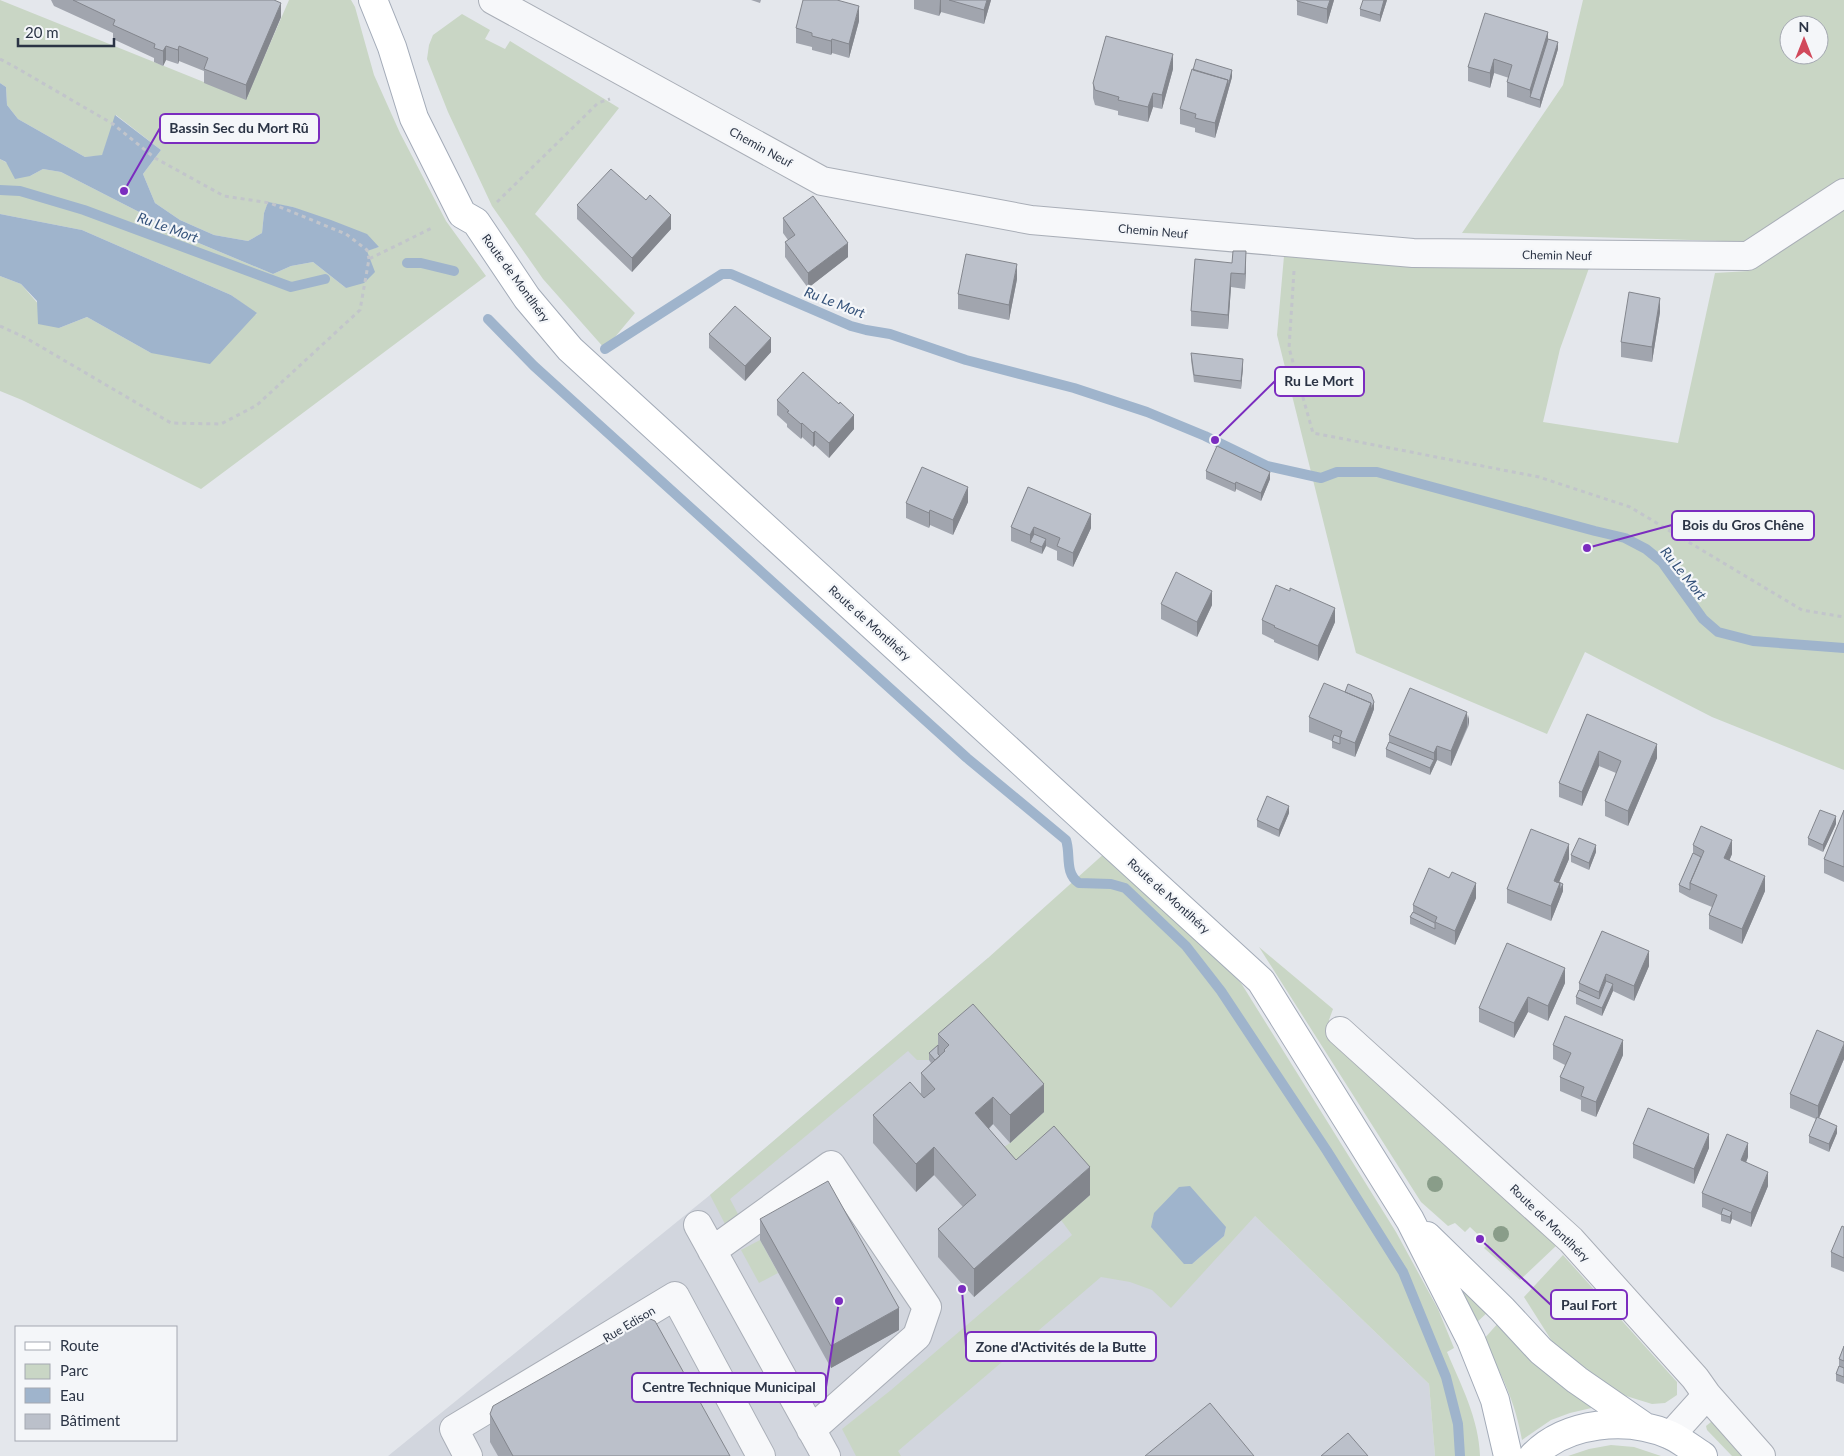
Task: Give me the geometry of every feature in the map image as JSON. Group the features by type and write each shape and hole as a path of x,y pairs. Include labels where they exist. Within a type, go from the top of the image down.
{"main road":[{"name":"Route de Montlhéry","path":"377,1 414,118 462,214 476,222 527,298 570,349 1261,981 1410,1220 1471,1340 1495,1400 1508,1456"},
{"name":"Route de Montlhéry","path":"1410,1220 1541,1350 1577,1380 1645,1427"},
{"path":"1533,1456 1539,1450 1571,1432 1608,1424 1645,1427 1671,1435 1703,1456"}],"street":[{"name":"Chemin Neuf","path":"493,0 822,181 1031,220 1413,253 1748,256 1844,193"},
{"name":"Route de Montlhéry","path":"1340,1031 1571,1240 1695,1378 1707,1395 1761,1456"},
{"path":"712,1251 831,1165 927,1307 917,1336 811,1430"},
{"path":"698,1225 826,1456"},
{"name":"Rue Edison","path":"468,1456 454,1429 675,1296 761,1456"},
{"path":"1671,1435 1707,1395"}],"path":[{"path":"0,59 113,124 155,158 198,182 224,196 270,203 346,234 367,250 369,259 360,310 257,405 221,424 170,423 26,338 0,326"},
{"path":"476,222 598,103 651,87"},
{"path":"369,259 423,232"},
{"path":"1296,244 1289,348 1314,433 1539,477 1630,507 1802,610 1844,617"}],"shaded area":[{"path":"988,958 1429,1384 1435,1456 388,1456 710,1195"}],"green space":[{"path":"0,0 246,99 289,0 351,0 355,7 374,75 400,133 446,221 486,276 201,489 22,400 0,391 0,276 21,284 59,328 87,317 151,353 257,314 231,295 82,230 0,214 0,159 30,176 43,169 61,172 147,216 165,229 273,274 291,266 313,262 346,288 367,250 379,247 293,207 268,203 264,213 262,233 248,241 214,235 180,220 155,203 143,174 161,150 116,115 102,156 85,157 18,119 7,105 6,87 0,83"},
{"path":"1583,0 1844,0 1844,187 1757,242 1462,233 1563,85"},
{"path":"462,14 490,30 485,39 505,49 510,41 619,108 535,214 635,313 605,349 543,279 492,206 448,112 427,59 429,45 433,35"},
{"path":"1844,208 1844,770 1712,717 1585,652 1547,734 1356,653 1277,335 1284,256 1589,268 1560,349 1543,422 1678,443 1715,273 1749,271"},
{"path":"1106,852 1172,911 1241,983 1396,1232 1438,1309 1454,1348 1447,1352 1473,1416 1480,1456 1435,1456 1429,1384 1255,1216 1171,1308 1152,1290 1130,1282 1101,1277 898,1451 901,1456 856,1456 842,1429 891,1390 1072,1235 1061,1220 1090,1195 1016,1187 989,1157 1010,1143 1044,1112 972,1022 929,1060 917,1060 908,1051 730,1199 739,1216 725,1224 710,1195 988,958","holes":["1226,1227 1224,1236 1192,1264"]},
{"path":"1259,947 1333,1009 1329,1025 1557,1245 1520,1280 1484,1248 1488,1244 1470,1227 1465,1232 1455,1223 1448,1226 1421,1202"},
{"path":"760,1240 778,1273 759,1283 741,1250"},
{"path":"1563,1255 1677,1382 1677,1395 1665,1403 1652,1404 1610,1391 1555,1346 1524,1297"},
{"path":"1450,1267 1489,1311 1475,1324"},
{"path":"1500,1321 1600,1406 1570,1413 1551,1420 1522,1440 1516,1413 1507,1388 1483,1340"},
{"path":"1714,1422 1746,1456 1732,1456 1707,1430 1706,1426"},
{"path":"1611,1445 1634,1447 1661,1456 1568,1456 1589,1449"}],"water":[{"path":"0,83 6,87 7,105 18,119 85,157 102,155 115,115 161,150 143,174 155,203 180,220 214,235 248,241 262,233 264,213 268,202 293,207 367,234 379,247 367,251 375,272 364,283 346,288 313,262 291,266 273,274 165,229 147,216 61,172 43,169 30,176 15,179 6,162 0,159"},
{"path":"0,214 82,230 231,295 257,313 210,364 151,353 87,317 59,328 38,324 37,301 21,284 0,276"},
{"path":"1190,1186 1226,1227 1224,1236 1192,1264 1184,1264 1151,1227 1154,1213 1179,1187"}],"building":[{"path":"73,0 274,0 281,3 246,85 204,69 208,58 179,46 178,50 166,46 163,51 154,48 155,44 113,25 115,20"},
{"path":"803,0 837,0 859,6 849,44 812,36 812,33 796,28"},
{"path":"949,0 987,0 984,10"},
{"path":"1297,0 1330,0 1327,9"},
{"path":"1363,0 1384,0 1380,15 1360,9"},
{"path":"1485,13 1548,32 1530,90 1507,82 1512,65 1494,59 1490,73 1468,67"},
{"path":"1106,36 1173,54 1162,95 1153,93 1148,107 1118,100 1119,97 1095,90 1093,83"},
{"path":"1548,39 1558,42 1540,100 1530,97"},
{"path":"1196,59 1232,70 1228,87 1228,80 1193,70"},
{"path":"1192,69 1228,80 1215,123 1195,118 1196,114 1180,109"},
{"path":"611,169 646,200 650,195 671,215 632,258 577,205"},
{"path":"813,196 848,243 808,273 785,242 795,235 783,218"},
{"path":"1233,251 1246,251 1245,274 1231,273 1228,315 1191,311 1195,259 1232,263"},
{"path":"966,254 1017,264 1009,305 958,294"},
{"path":"1629,292 1660,298 1652,347 1621,342"},
{"path":"735,306 771,338 745,366 709,334"},
{"path":"1191,353 1243,359 1241,381 1194,375"},
{"path":"803,372 854,415 829,443 815,431 813,433 801,424 777,400"},
{"path":"1217,446 1270,472 1261,493 1206,471"},
{"path":"922,467 968,487 953,520 930,510 929,513 906,503"},
{"path":"1028,487 1091,514 1073,553 1057,546 1060,538 1034,527 1030,535 1011,527"},
{"path":"1034,534 1046,539 1042,547 1030,542"},
{"path":"1176,572 1212,591 1197,622 1161,604"},
{"path":"1276,585 1290,591 1290,588 1335,608 1318,646 1262,620"},
{"path":"1324,683 1371,703 1355,743 1340,737 1342,731 1309,717"},
{"path":"1348,684 1371,694 1374,702 1371,710 1371,703 1345,692"},
{"path":"1410,688 1467,712 1451,751 1437,746 1434,753 1389,735"},
{"path":"1587,714 1657,744 1628,811 1605,801 1621,761 1599,751 1582,792 1559,783"},
{"path":"1334,735 1340,737 1340,744 1332,741"},
{"path":"1389,742 1434,760 1430,768 1386,749"},
{"path":"1267,796 1289,806 1279,830 1257,820"},
{"path":"1820,810 1836,816 1823,845 1808,838"},
{"path":"1844,810 1844,867 1824,859"},
{"path":"1701,826 1732,840 1724,858 1765,876 1742,929 1709,915 1717,895 1690,883 1704,851 1693,845"},
{"path":"1531,829 1569,844 1554,881 1560,883 1551,906 1507,889"},
{"path":"1579,838 1596,845 1589,863 1571,855"},
{"path":"1693,853 1701,857 1690,883 1690,890 1679,885"},
{"path":"1429,868 1449,878 1452,872 1476,883 1455,931 1435,922 1437,917 1413,905"},
{"path":"1413,912 1435,923 1435,929 1410,917"},
{"path":"1602,931 1649,951 1634,986 1606,974 1599,992 1579,983"},
{"path":"1507,943 1565,968 1548,1006 1528,997 1514,1023 1479,1008"},
{"path":"1606,981 1613,984 1602,1008 1576,997 1579,990 1599,999"},
{"path":"973,1004 1044,1084 1010,1115 993,1097 975,1113 1016,1160 1054,1126 1090,1167 974,1269 938,1229 976,1195 934,1147 916,1164 873,1115 910,1082 924,1098 935,1089 921,1073 949,1045 938,1034"},
{"path":"1565,1016 1623,1040 1596,1102 1581,1096 1584,1087 1560,1077 1571,1053 1553,1045"},
{"path":"1817,1030 1844,1042 1818,1106 1790,1094"},
{"path":"938,1045 938,1054 940,1056 935,1060 929,1053"},
{"path":"1648,1108 1709,1134 1694,1169 1633,1144"},
{"path":"1817,1117 1837,1126 1829,1144 1809,1136"},
{"path":"1727,1134 1748,1143 1741,1160 1768,1172 1751,1213 1702,1193"},
{"path":"828,1181 899,1308 831,1346 760,1219"},
{"path":"1723,1208 1732,1212 1730,1217 1721,1214"},
{"path":"1842,1226 1844,1227 1844,1258 1831,1252"},
{"path":"648,1318 655,1321 730,1456 513,1456 490,1414 493,1406"},
{"path":"1844,1346 1844,1361 1839,1359"},
{"path":"1839,1366 1844,1368 1844,1377 1836,1374"},
{"path":"1210,1403 1254,1456 1145,1456"},
{"path":"1348,1433 1368,1456 1321,1456"}],"waterway":[{"name":"Ru Le Mort","path":"0,190 20,191 84,210 291,287 325,279"},
{"name":"Ru Le Mort","path":"407,263 421,263 454,271"},
{"name":"Ru Le Mort","path":"605,349 722,274 731,274 851,326 890,334 966,360 1074,388 1147,412 1205,436 1267,466 1321,478 1337,472 1377,472 1625,538 1646,549 1662,562 1703,619 1718,632 1753,641 1844,648"},
{"path":"488,319 534,366 967,758 1066,840 1071,874 1074,879 1079,883 1111,884 1125,888 1186,946 1221,991 1327,1151 1403,1272 1446,1377 1458,1424 1460,1456"}],"place":[{"name":"Bassin Sec du Mort Rû","path":"124,191"},
{"name":"Ru Le Mort","path":"1215,440"},
{"name":"Bois du Gros Chêne","path":"1587,548"},
{"name":"Paul Fort","path":"1480,1239"},
{"name":"Zone d'Activités de la Butte","path":"962,1289"},
{"name":"Centre Technique Municipal","path":"839,1301"}]}
